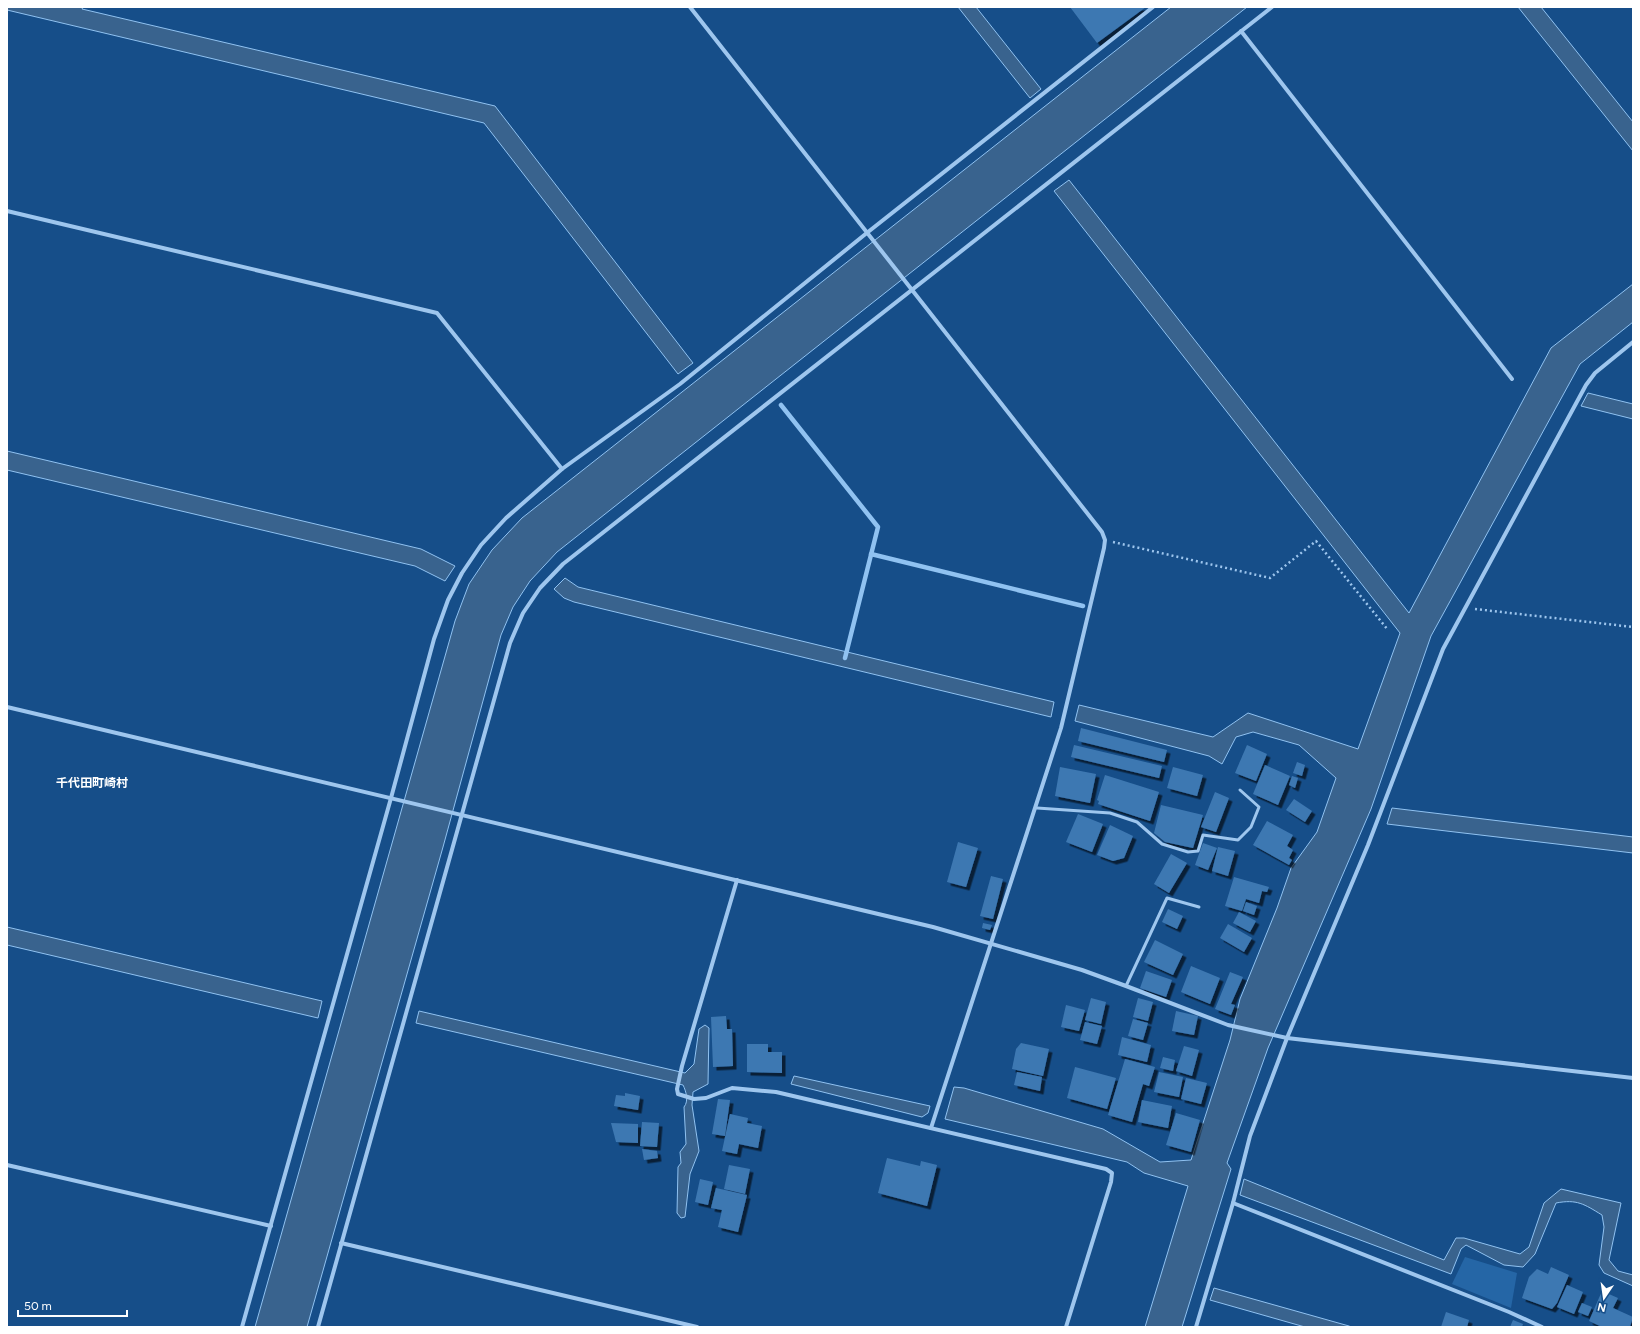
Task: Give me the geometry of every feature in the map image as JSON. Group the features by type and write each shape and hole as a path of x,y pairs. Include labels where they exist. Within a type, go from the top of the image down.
{"street":[{"path":"690,7 1102,532 1105,540 1062,728 931,1128"},
{"path":"242,1327 391,798 434,639 448,600 462,573 481,545 506,518 562,469 680,384 868,232 1153,7"},
{"path":"318,1327 463,815 510,643 523,613 540,588 563,564 1272,7"},
{"path":"1242,31 1512,379"},
{"path":"7,212 437,313 562,469"},
{"path":"1196,1327 1250,1136 1287,1038 1368,845 1443,649 1586,385 1595,373 1633,342"},
{"path":"7,707 933,927 991,945 1082,970 1228,1025 1287,1038 1633,1078"},
{"path":"737,880 682,1066 677,1088 678,1094 694,1099 706,1098 732,1088 776,1092 1106,1169 1112,1173 1111,1182 1066,1327"},
{"path":"7,1165 271,1226"},
{"path":"1232,1203 1509,1312 1542,1327"},
{"path":"341,1243 697,1327"}],"lane":[{"path":"1037,808 1110,813 1137,822 1162,844 1188,852 1198,851 1203,835 1238,840 1251,827 1259,807 1240,790"},
{"path":"1126,986 1167,898 1199,907"}],"path":[{"path":"1105,540 1270,578 1316,541 1388,630"},
{"path":"1465,608 1633,627"}],"shaded area":[{"path":"7,7 83,7 82,9 495,106 693,363 678,374 484,123 7,10"},
{"path":"958,7 976,7 1041,89 1030,98"},
{"path":"1171,7 1247,7 557,552 530,581 513,607 501,635 443,847 307,1327 255,1327 455,621 469,584 492,550 522,518"},
{"path":"1518,7 1541,7 1633,122 1633,151"},
{"path":"1069,180 1409,613 1551,348 1633,284 1633,322 1580,364 1431,636 1371,809 1268,1048 1227,1163 1231,1169 1182,1327 1145,1327 1188,1186 1144,1173 1127,1162 945,1119 954,1087 964,1088 1103,1129 1160,1162 1191,1160 1230,1040 1240,999 1277,908 1291,868 1317,832 1336,778 1299,745 1253,732 1236,737 1222,764 1209,756 1075,721 1079,705 1213,737 1248,713 1358,749 1400,633 1054,191"},
{"path":"1588,393 1633,404 1633,419 1581,406"},
{"path":"7,451 421,549 455,566 445,581 415,566 7,470"},
{"path":"565,578 578,587 1054,702 1051,717 574,602 564,598 554,589"},
{"path":"1392,808 1633,837 1633,853 1387,824"},
{"path":"7,927 322,1001 318,1018 7,945"},
{"path":"419,1011 685,1073 694,1064 699,1029 705,1025 709,1028 708,1084 693,1092 692,1105 699,1151 690,1174 685,1217 681,1218 677,1213 678,1167 681,1163 680,1152 686,1144 684,1107 687,1099 683,1085 416,1023"},
{"path":"794,1076 930,1106 928,1113 922,1117 791,1084"},
{"path":"1244,1179 1444,1260 1456,1238 1464,1238 1520,1254 1529,1247 1544,1203 1561,1189 1621,1203 1609,1260 1618,1271 1633,1275 1633,1286 1604,1273 1599,1265 1604,1227 1602,1215 1580,1203 1556,1203 1535,1254 1523,1267 1504,1265 1466,1245 1461,1249 1451,1274 1240,1195"},
{"path":"1465,1257 1517,1273 1511,1308 1452,1284"},
{"path":"1214,1288 1351,1327 1305,1327 1210,1300"}],"building":[{"path":"1070,7 1146,7 1097,43"},
{"path":"1081,728 1167,750 1164,762 1078,741"},
{"path":"1074,745 1162,766 1159,778 1071,757"},
{"path":"1247,745 1267,754 1256,781 1235,773"},
{"path":"1297,762 1305,765 1302,776 1293,773"},
{"path":"1265,765 1290,776 1278,805 1253,794"},
{"path":"1060,767 1096,774 1090,803 1055,796"},
{"path":"1173,767 1203,775 1197,796 1167,788"},
{"path":"1105,775 1159,792 1150,821 1098,804 1099,801 1097,800"},
{"path":"1292,776 1298,778 1295,788 1289,785"},
{"path":"1215,792 1229,798 1216,832 1201,827"},
{"path":"1294,799 1312,811 1305,822 1286,810"},
{"path":"1161,805 1203,815 1193,848 1165,842 1154,833"},
{"path":"1078,814 1103,824 1092,852 1066,842"},
{"path":"1267,821 1293,835 1287,846 1293,850 1289,858 1292,860 1289,865 1253,845"},
{"path":"1110,825 1133,836 1124,858 1113,861 1097,855"},
{"path":"958,842 978,848 966,887 947,882"},
{"path":"1203,843 1217,848 1208,870 1195,865"},
{"path":"1218,847 1235,851 1228,876 1212,871"},
{"path":"1171,854 1187,863 1169,893 1154,884"},
{"path":"991,876 1003,879 993,919 980,916"},
{"path":"1234,877 1269,887 1267,892 1262,891 1259,903 1246,899 1242,911 1225,906"},
{"path":"1246,902 1257,906 1254,915 1243,911"},
{"path":"1168,909 1183,916 1177,929 1162,922"},
{"path":"1239,912 1256,921 1250,932 1233,923"},
{"path":"983,923 992,925 990,930 982,928"},
{"path":"1228,924 1252,938 1244,952 1220,938"},
{"path":"1155,940 1183,954 1173,975 1144,962"},
{"path":"1191,966 1220,978 1210,1004 1181,992"},
{"path":"1146,971 1172,980 1166,997 1140,988"},
{"path":"1230,972 1243,977 1231,1004 1235,1005 1231,1015 1215,1009"},
{"path":"1091,998 1106,1002 1101,1024 1085,1020"},
{"path":"1138,998 1153,1002 1148,1021 1133,1017"},
{"path":"1066,1005 1085,1010 1079,1031 1061,1027"},
{"path":"1176,1011 1198,1016 1194,1035 1172,1031"},
{"path":"726,1016 727,1029 732,1029 733,1066 713,1067 711,1017"},
{"path":"1133,1019 1148,1023 1143,1040 1128,1036"},
{"path":"1085,1022 1102,1026 1097,1044 1080,1040"},
{"path":"1122,1037 1151,1045 1147,1062 1118,1055"},
{"path":"1021,1043 1049,1049 1043,1076 1012,1069 1016,1049"},
{"path":"747,1044 768,1044 768,1052 782,1052 782,1073 747,1072"},
{"path":"1184,1046 1199,1050 1192,1076 1176,1071"},
{"path":"1163,1057 1175,1060 1173,1071 1160,1068"},
{"path":"1125,1059 1155,1067 1149,1086 1143,1084 1132,1122 1108,1115"},
{"path":"1075,1067 1116,1078 1107,1109 1067,1098"},
{"path":"1017,1072 1042,1077 1040,1091 1014,1085"},
{"path":"1159,1072 1183,1077 1179,1097 1154,1092"},
{"path":"1186,1078 1207,1083 1201,1104 1181,1099"},
{"path":"625,1093 640,1096 638,1110 614,1106 616,1095 625,1096"},
{"path":"718,1099 730,1100 725,1136 712,1134"},
{"path":"1142,1100 1172,1106 1168,1128 1138,1122"},
{"path":"1176,1113 1200,1120 1191,1152 1166,1145"},
{"path":"730,1114 748,1118 747,1123 762,1126 758,1148 739,1144 737,1154 722,1151"},
{"path":"642,1122 659,1123 657,1147 640,1146"},
{"path":"611,1123 638,1124 638,1143 616,1142"},
{"path":"642,1149 657,1151 658,1158 644,1160"},
{"path":"887,1158 920,1166 921,1161 937,1165 927,1206 878,1193"},
{"path":"729,1165 750,1169 745,1194 724,1189"},
{"path":"700,1179 713,1182 708,1205 695,1202"},
{"path":"716,1188 747,1195 738,1232 718,1227 722,1210 711,1208"},
{"path":"1551,1267 1569,1275 1557,1303 1552,1309 1522,1298 1529,1277 1537,1269 1548,1274"},
{"path":"1567,1285 1583,1292 1574,1314 1557,1307"},
{"path":"1602,1291 1618,1298 1613,1308 1633,1317 1630,1327 1602,1327 1589,1321"},
{"path":"1582,1303 1592,1307 1588,1316 1578,1312"},
{"path":"1446,1312 1469,1320 1467,1327 1441,1327"},
{"path":"1513,1320 1523,1324 1522,1327 1510,1327"}],"waterway":[{"path":"781,405 878,527 845,658"},
{"path":"871,554 1083,606"}],"district":[{"name":"千代田町崎村","path":"92,783"}]}
